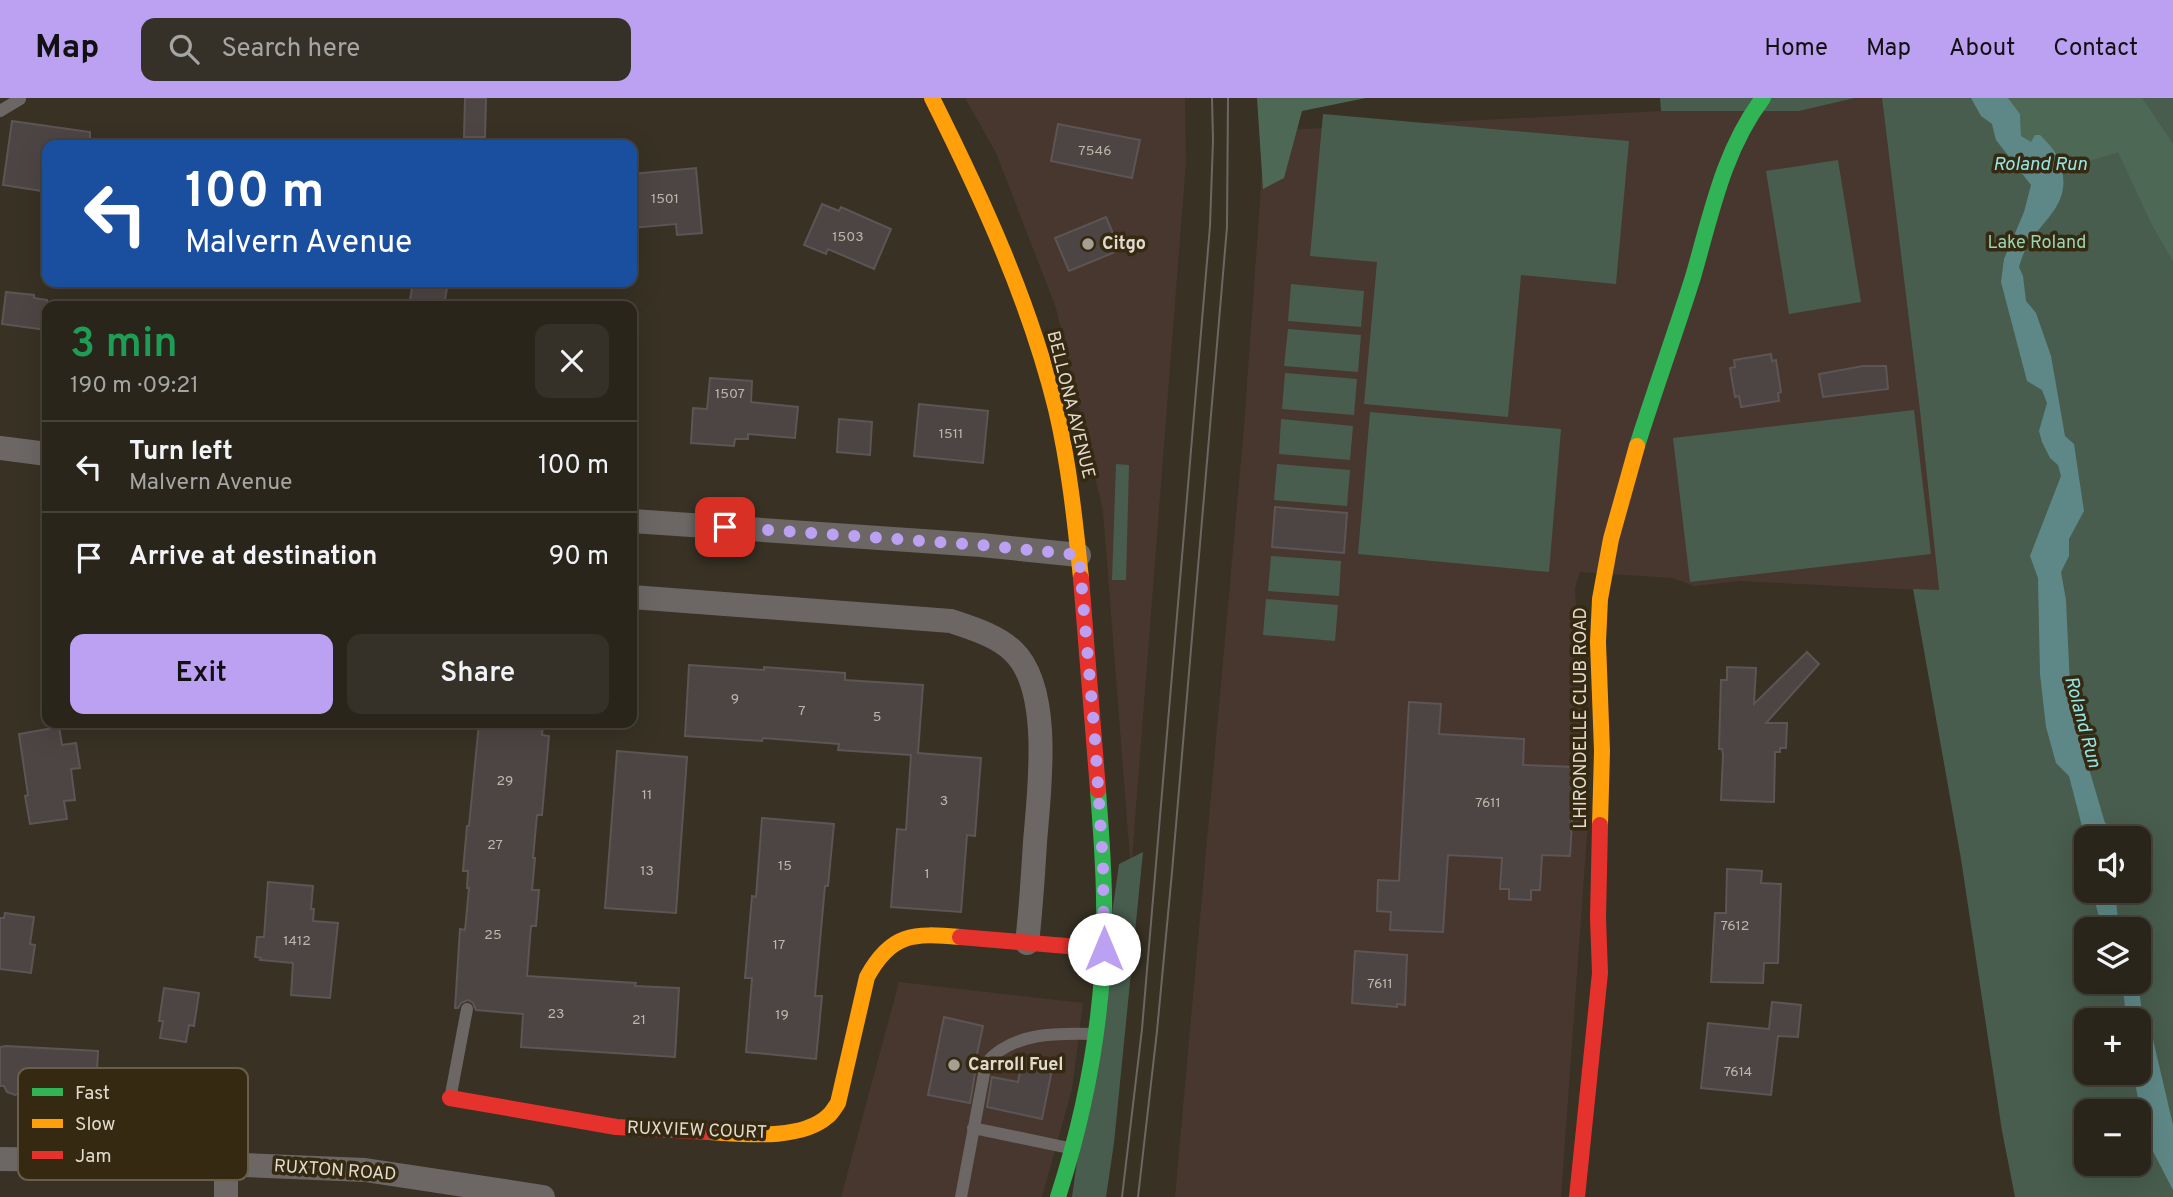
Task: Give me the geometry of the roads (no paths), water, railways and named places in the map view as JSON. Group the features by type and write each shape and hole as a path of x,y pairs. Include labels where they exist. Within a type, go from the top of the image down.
{"street":[{"name":"BELLONA AVENUE","path":"932,98 978,192 1023,300 1048,379 1072,493 1095,739 1103,864 1104,949 1086,1093 1058,1197"},
{"name":"LHIRONDELLE CLUB ROAD","path":"1577,1197 1600,973 1597,939 1602,748 1598,636 1602,579 1642,430 1727,162 1746,120 1763,98"},
{"path":"0,448 42,453"},
{"path":"637,521 981,545 1079,555"},
{"path":"637,597 951,621 984,633 1013,651 1029,675 1041,738 1040,793 1027,943"},
{"name":"RUXVIEW COURT","path":"450,1098 616,1127 781,1134 816,1124 828,1116 838,1103 867,977 877,959 892,944 908,937 946,936 1104,949"},
{"name":"RUXTON ROAD","path":"0,1159 18,1159"},
{"name":"RUXTON ROAD","path":"248,1166 365,1170 543,1197"}],"lane":[{"path":"0,111 20,99"},
{"path":"450,1098 467,1009"},
{"path":"961,1197 986,1063 994,1054 1015,1043 1039,1036 1053,1033 1095,1034"},
{"path":"973,1128 1073,1149"}],"water":[{"name":"Roland Run","path":"1971,98 2008,98 2020,114 2021,136 2031,142 2035,135 2040,135 2056,153 2062,169 2061,197 2032,238 2019,267 2023,276 2026,301 2036,313 2051,356 2065,436 2074,444 2084,511 2069,539 2069,556 2061,572 2066,600 2071,708 2105,823 2111,826 2082,826 2069,776 2056,763 2046,727 2040,674 2038,578 2030,556 2061,476 2058,465 2050,458 2042,442 2039,431 2047,403 2042,390 2027,381 2001,282 2004,259 2024,212 2031,185 1996,140 1992,124 1981,116"},
{"path":"2095,903 2116,903 2118,917 2099,917"},
{"path":"2123,994 2140,994 2141,1008 2125,1008"},
{"path":"2151,1031 2173,1125 2173,1190 2151,1148 2151,1099 2138,1099 2135,1085 2151,1085"}],"tram line":[{"path":"1122,1197 1142,1029 1210,226 1212,98"},
{"path":"1138,1197 1172,872 1227,227 1228,98"}],"place":[{"name":"Citgo","path":"1088,244"},
{"name":"Carroll Fuel","path":"954,1065"}],"park label":[{"name":"Lake Roland","path":"2037,243"}]}
